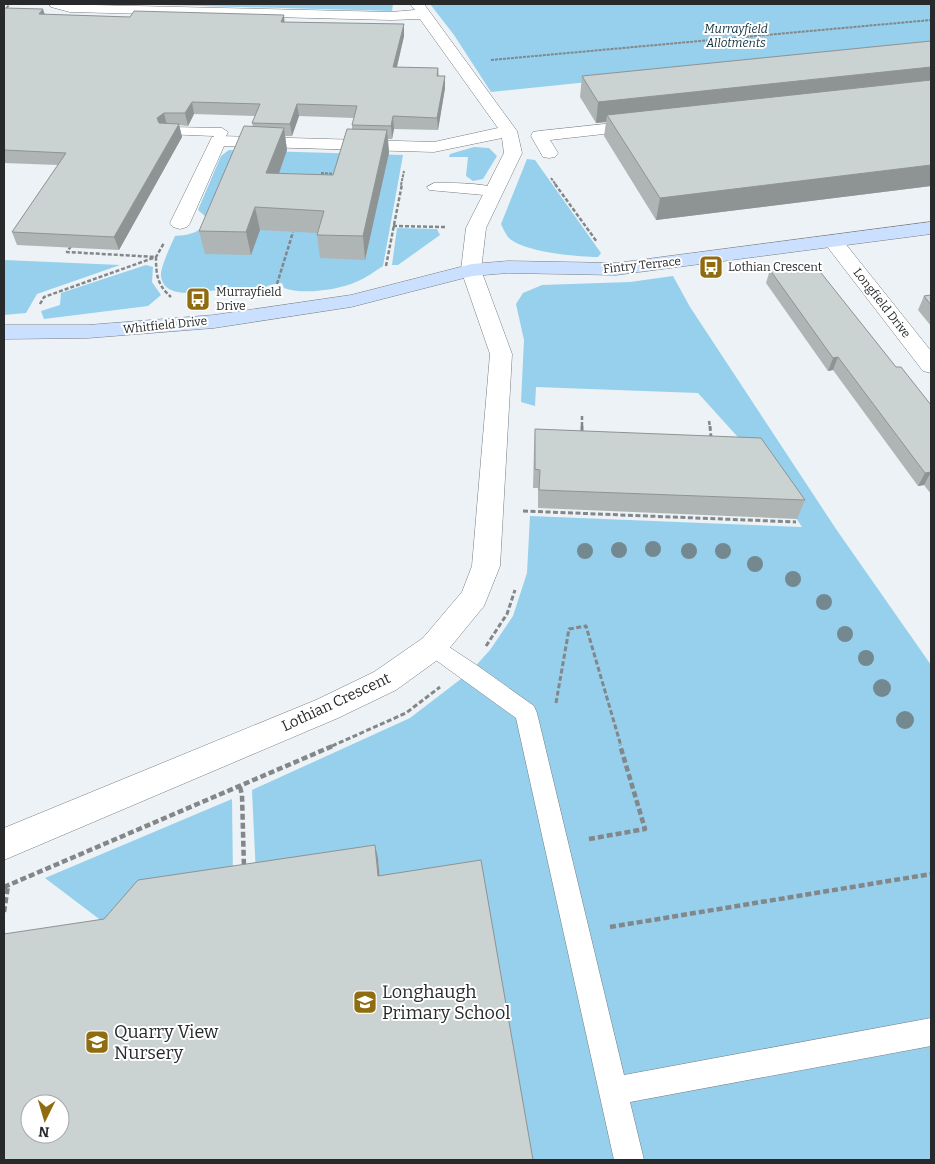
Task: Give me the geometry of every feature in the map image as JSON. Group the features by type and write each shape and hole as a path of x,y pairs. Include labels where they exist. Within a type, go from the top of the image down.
{"street":[{"path":"56,4 70,8 391,16 421,9 509,131 513,153 476,228 471,270"},
{"path":"549,153 539,136 657,123"},
{"path":"180,223 218,141 434,147 509,131"},
{"name":"Fintry Terrace","path":"471,270 536,267 583,270 616,269 931,228"},
{"name":"Longfield Drive","path":"833,241 931,366"},
{"name":"Whitfield Drive","path":"13,332 82,333 269,314 340,303 471,270"},
{"name":"Lothian Crescent","path":"4,844 327,709 385,682 433,647 474,598 486,566 501,354 471,270"}],"lane":[{"path":"168,131 222,132 218,141"},
{"path":"434,187 466,188 495,192"},
{"path":"433,647 526,713 629,1160"},
{"path":"613,1091 931,1032"}],"path":[{"path":"4,5 10,5"},
{"path":"4,11 10,5"},
{"path":"458,62 931,20"},
{"path":"408,147 386,269 409,287"},
{"path":"513,153 537,158 616,269"},
{"path":"321,173 343,174"},
{"path":"174,325 175,300 162,290 156,279 156,257 166,238 180,223"},
{"path":"393,226 428,225 476,228"},
{"path":"269,314 294,232"},
{"path":"72,244 67,252 156,257"},
{"path":"13,332 44,297 156,257"},
{"path":"582,416 582,439"},
{"path":"709,421 712,444"},
{"path":"520,511 796,522"},
{"path":"526,713 554,710 569,629 586,626 645,829 556,844"},
{"path":"240,787 242,795 244,869"},
{"path":"577,931 931,874"},
{"path":"4,912 8,886"}],"green space":[{"path":"127,4 393,4 392,11"},
{"name":"Murrayfield Allotments","path":"430,4 931,4 931,47 491,92 454,35"},
{"path":"474,147 489,148 497,156 483,179 473,181 466,176 468,157 449,157 450,154"},
{"path":"229,150 403,155 383,266 356,282 320,291 292,290 284,288 282,283 249,291 222,290 185,293 169,289 164,284 161,276 162,268 175,236 191,233 205,225 206,217 198,210 221,156"},
{"path":"527,159 535,160 601,253 598,257 565,255 538,250 516,243 508,237 501,224"},
{"path":"397,228 437,229 440,235 398,265 392,265"},
{"path":"4,260 120,265 37,294 26,313 4,315"},
{"path":"146,265 153,267 152,282 161,295 148,306 44,319 41,311 60,305 61,293"},
{"path":"673,276 690,307 836,529 931,665 931,1160 529,1160 381,889 378,859 256,876 252,790 410,718 470,672 490,650 513,616 527,573 530,516 802,527 755,456 698,393 536,387 535,406 521,402 524,340 516,304 523,293 542,285 630,282"},
{"path":"232,799 233,880 115,931 45,878"}],"building":[{"path":"4,8 43,9 39,14 130,17 134,11 284,15 281,22 404,24 393,67 438,68 437,76 445,76 437,118 393,116 391,126 352,125 357,106 297,104 290,124 252,123 260,104 192,102 185,113 164,113 157,118 159,123 179,124 114,237 12,232 66,153 4,150"},
{"path":"931,41 931,67 598,102 582,76"},
{"path":"931,80 931,165 660,198 607,115"},
{"path":"244,126 284,128 266,173 333,175 347,129 387,130 363,236 317,235 324,211 255,207 246,232 199,231"},
{"path":"814,264 896,367 901,367 931,405 931,472 925,473 838,357 833,358 770,270"},
{"path":"931,295 931,305 924,296"},
{"path":"535,429 761,438 805,500 539,490 540,470 535,469"},
{"path":"375,845 378,876 481,860 533,1160 4,1160 4,934 104,919 138,880"}],"place":[{"name":"Lothian Crescent","path":"711,267"},
{"name":"Murrayfield Drive","path":"198,299"},
{"name":"Longhaugh Primary School","path":"365,1002"},
{"name":"Quarry View Nursery","path":"97,1042"}]}
